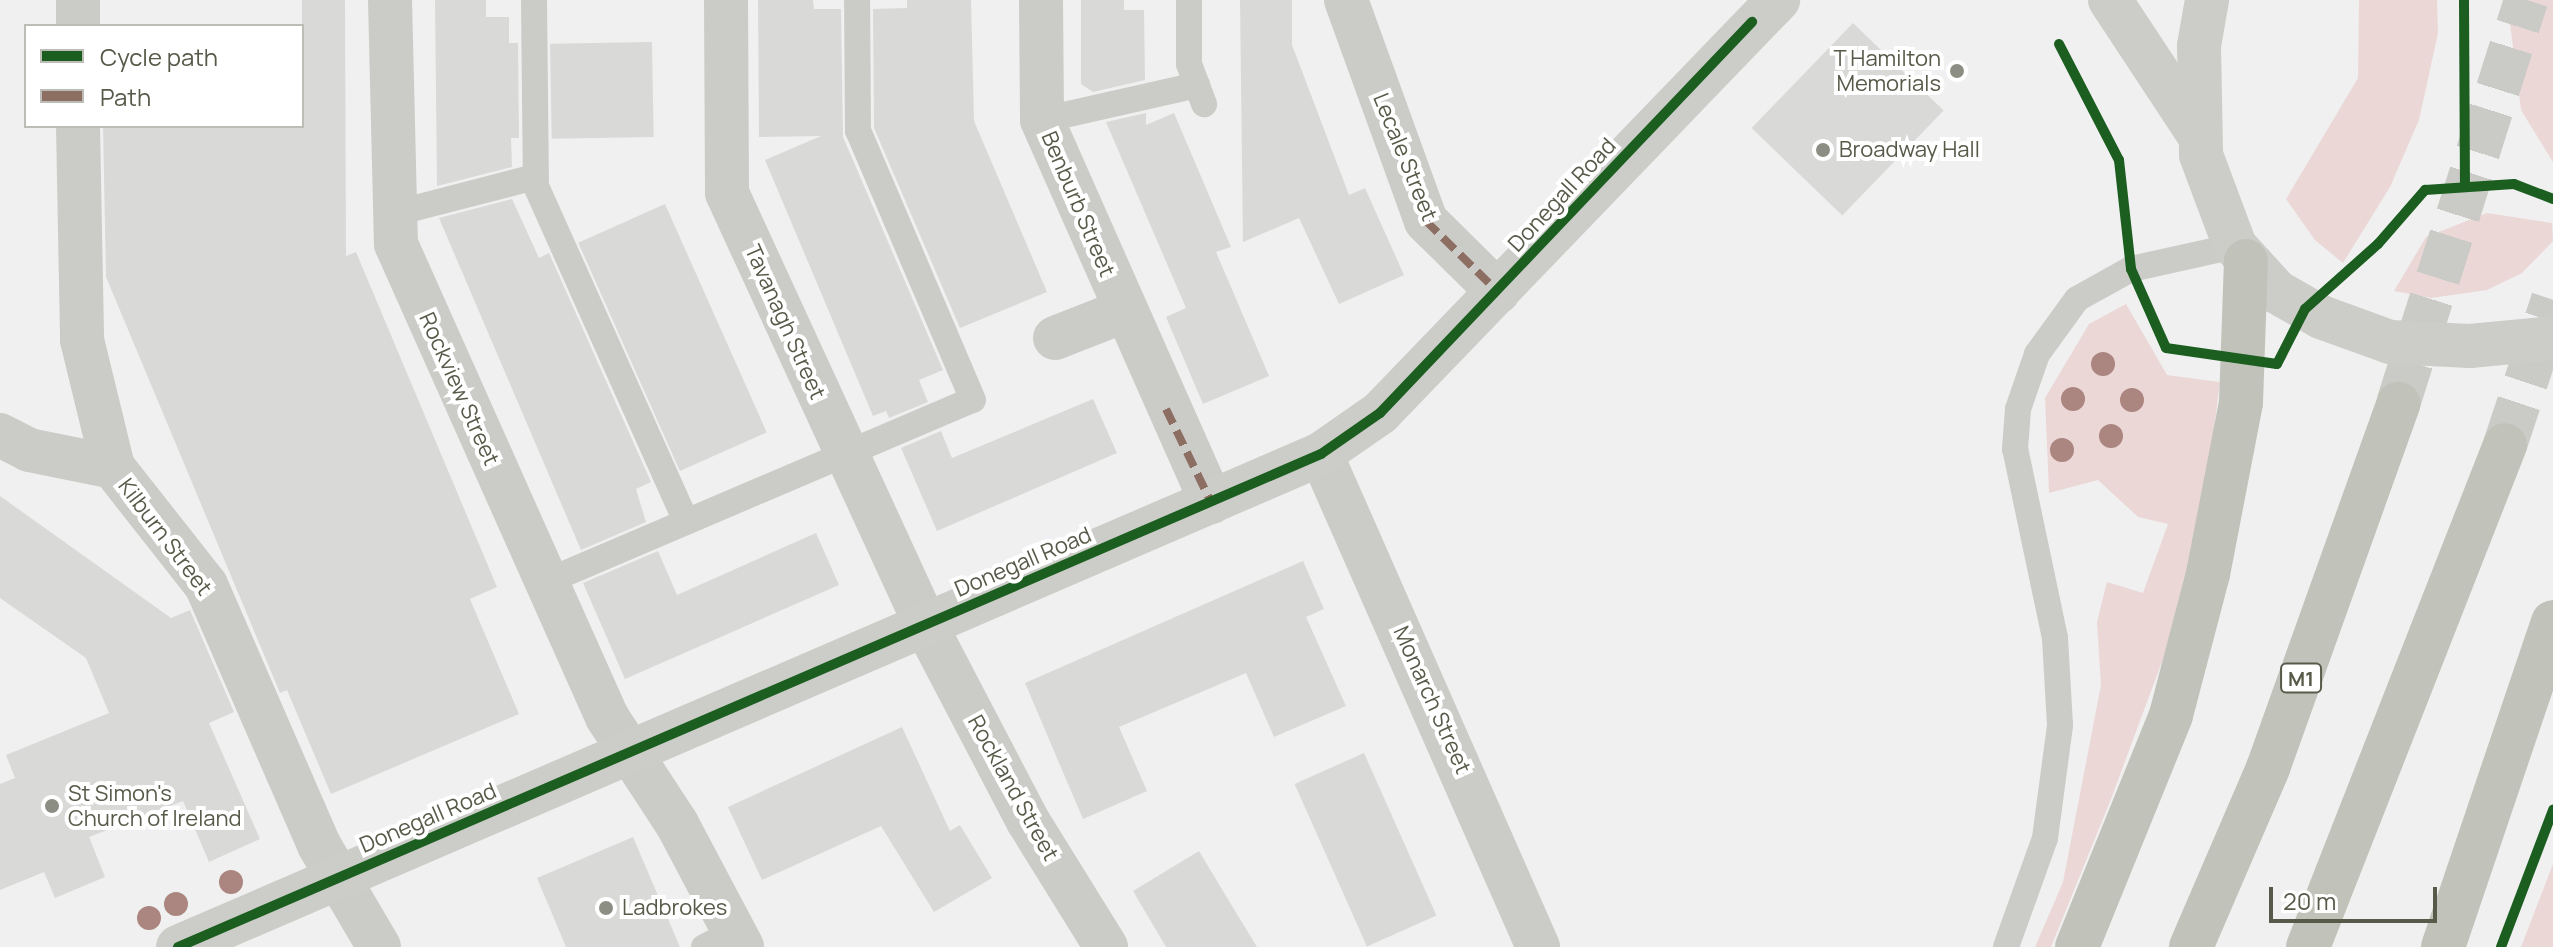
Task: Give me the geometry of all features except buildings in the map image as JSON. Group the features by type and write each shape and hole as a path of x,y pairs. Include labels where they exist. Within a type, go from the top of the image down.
{"highway":[{"path":"2077,947 2171,715 2208,574 2241,403 2240,253"},
{"name":"M1","path":"2191,947 2268,768 2398,404"},
{"path":"2308,947 2505,445"},
{"path":"2443,947 2553,622"}],"street":[{"path":"78,0 78,24"},
{"name":"Rockview Street","path":"390,0 392,214 396,244 543,583 628,755 677,824 726,942"},
{"name":"Tavanagh Street","path":"726,0 727,193 843,454 926,626"},
{"name":"Benburb Street","path":"1041,0 1042,120 1166,409 1211,502"},
{"name":"Lecale Street","path":"1346,0 1426,221 1498,292"},
{"path":"2110,0 2197,132 2240,253 2277,292 2305,309 2390,342 2470,346 2553,338"},
{"path":"2197,132 2207,0"},
{"name":"Donegall Road","path":"178,947 1321,454 1380,413 1498,292 1764,7"},
{"name":"Kilburn Street","path":"78,128 82,340 113,467 206,585 339,877 379,947"},
{"path":"1055,338 1124,311"},
{"path":"0,435 29,450 113,467"},
{"name":"Monarch Street","path":"1321,454 1538,947"},
{"name":"Rockland Street","path":"926,626 1028,821 1106,947"}],"lane":[{"path":"534,0 535,177 686,521"},
{"path":"543,583 973,400 858,131 857,0"},
{"path":"1042,120 1201,94 1189,64 1189,0"},
{"path":"392,214 535,177"},
{"path":"2006,947 2045,838 2060,725 2055,638 2015,449 2018,409 2037,354 2077,299 2131,269 2240,253"}],"shaded area":[{"path":"2359,0 2437,0 2438,33 2419,120 2390,187 2343,263 2315,240 2286,199 2358,78"},
{"path":"2507,0 2553,0 2553,162 2521,110"},
{"path":"2487,213 2552,223 2553,241 2522,273 2487,290 2431,298 2394,291 2426,237"},
{"path":"2126,304 2167,375 2220,382 2205,499 2186,597 2111,799 2051,947 2035,947 2063,882 2101,685 2097,622 2107,582 2143,593 2168,524 2138,517 2098,480 2049,493 2045,398 2089,324"},
{"path":"2553,864 2553,947 2521,947"}],"tunnel":[{"path":"2398,404 2526,0"},
{"path":"2505,445 2553,300"}],"marked path":[{"path":"1426,221 1498,292"},
{"path":"1166,409 1211,502"}],"cycle path":[{"path":"2464,0 2465,187"},
{"path":"178,947 1321,454 1380,413 1752,22"},
{"path":"2059,44 2119,160 2131,269 2166,348 2277,364 2305,309 2378,244 2425,190 2514,184 2553,199"},
{"path":"2501,947 2553,810"}],"place":[{"name":"T Hamilton Memorials","path":"1957,71"},
{"name":"Broadway Hall","path":"1823,150"},
{"name":"St Simon's Church of Ireland","path":"52,806"},
{"name":"Ladbrokes","path":"606,908"}]}
